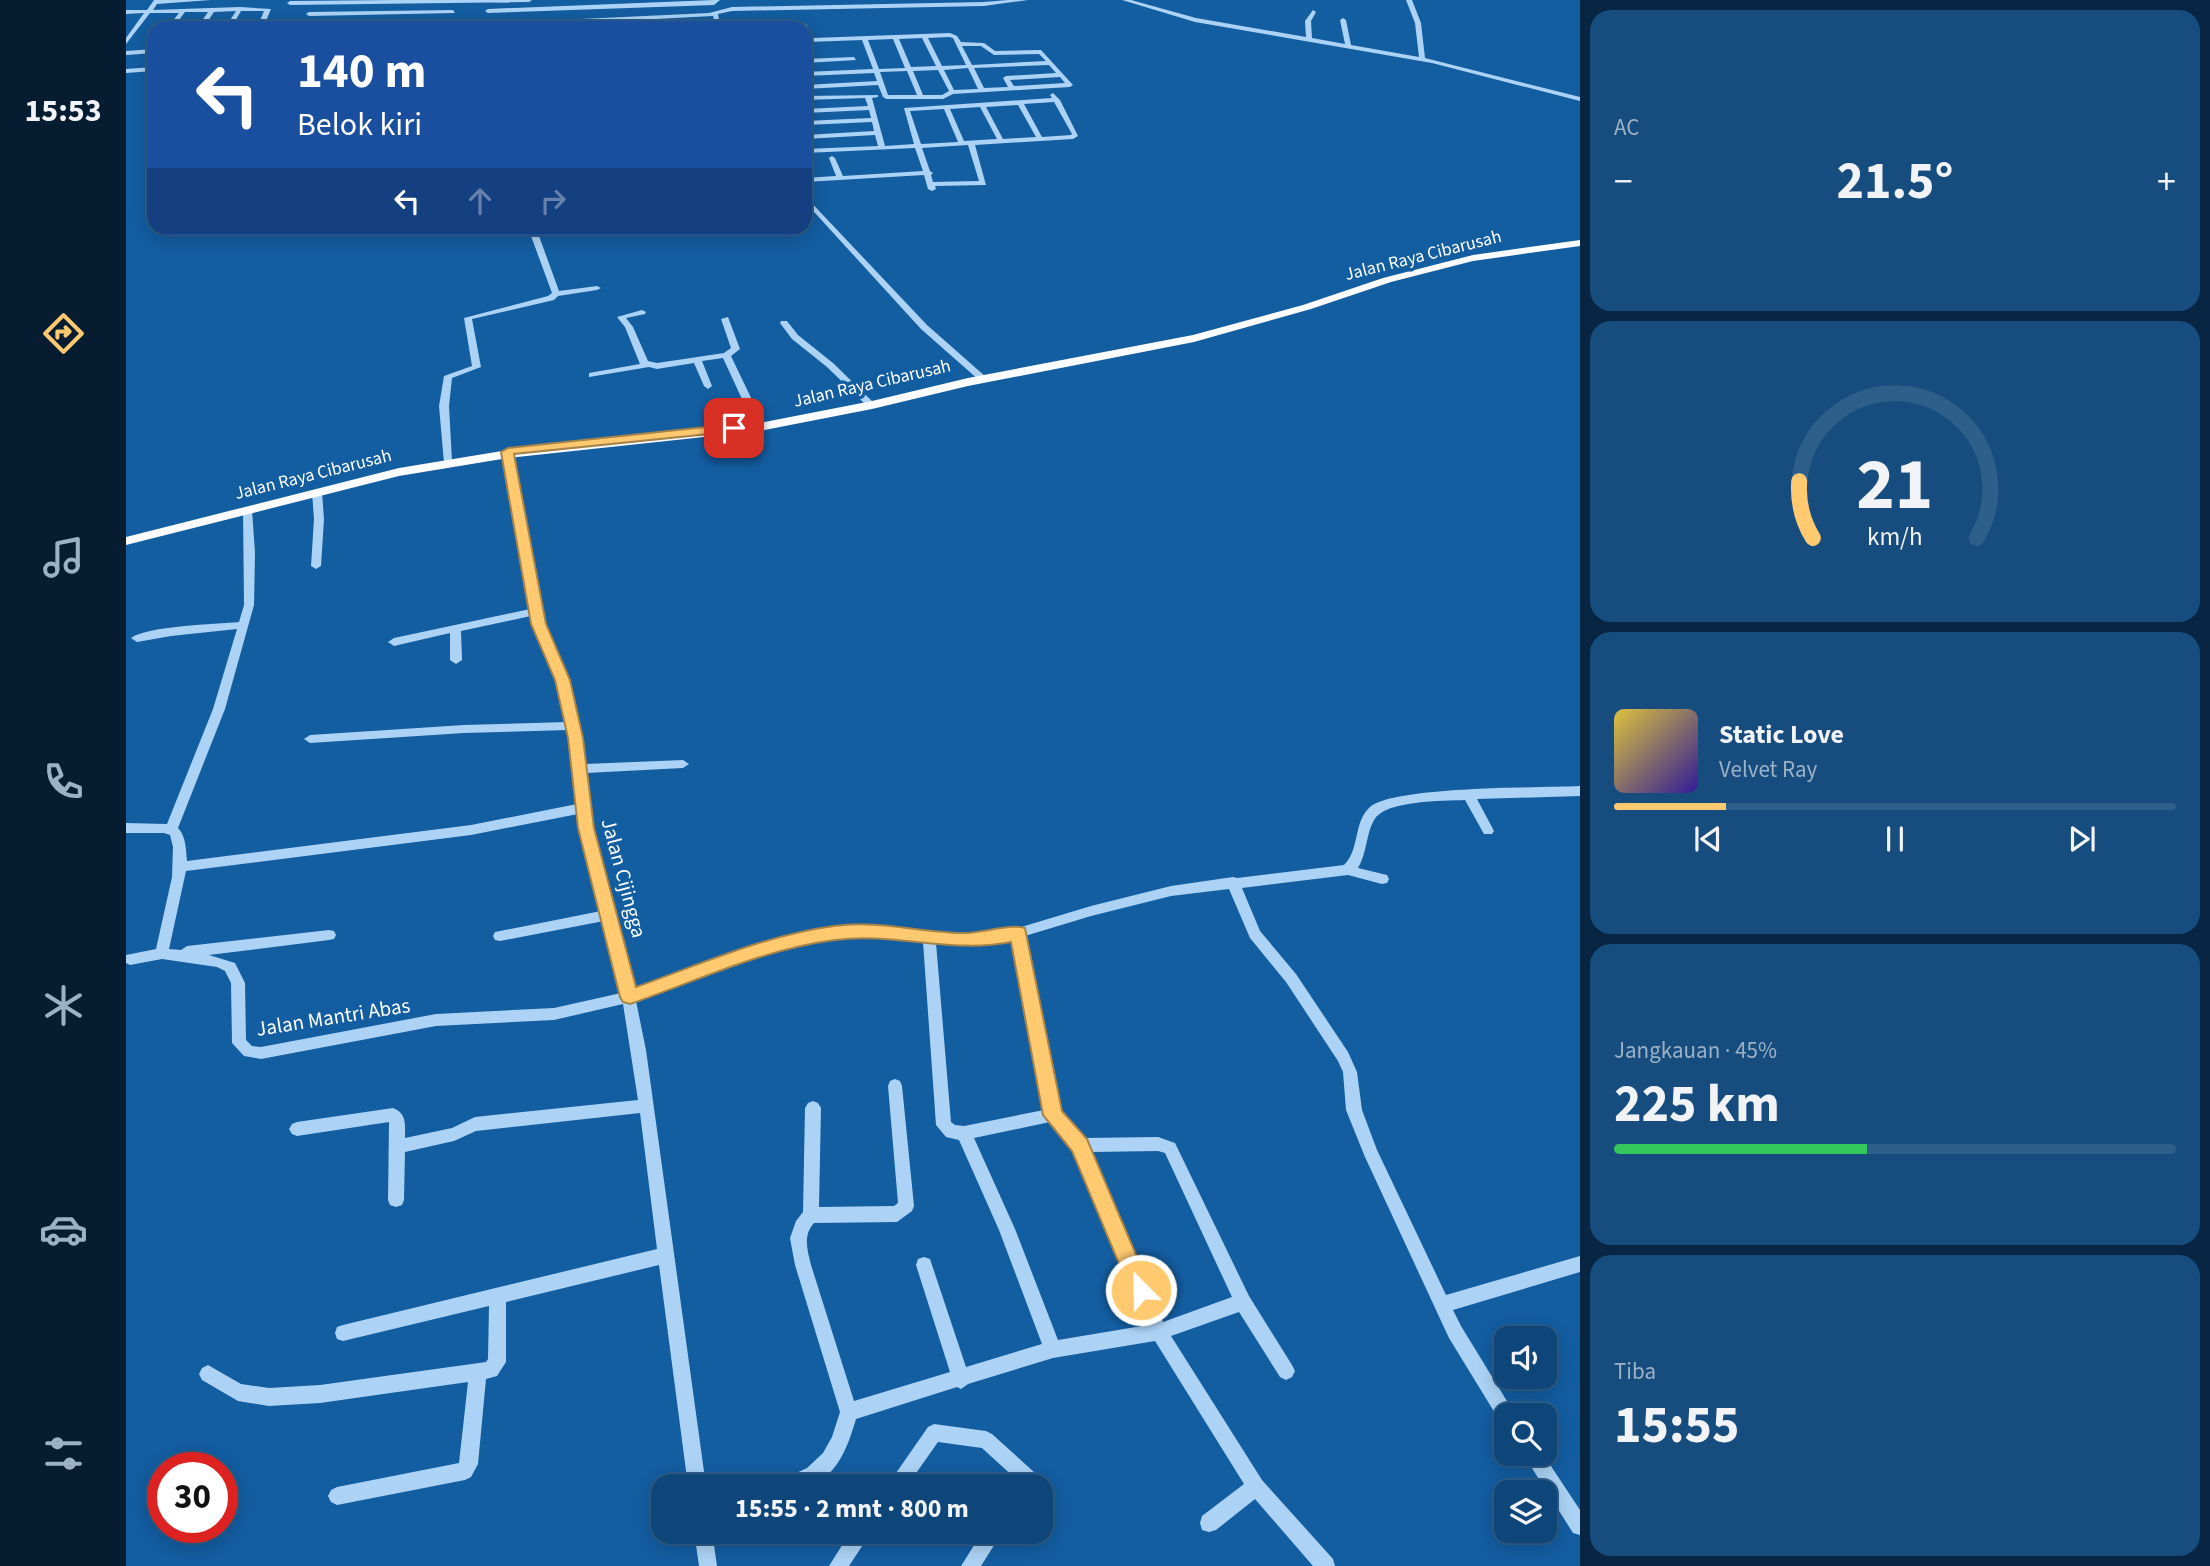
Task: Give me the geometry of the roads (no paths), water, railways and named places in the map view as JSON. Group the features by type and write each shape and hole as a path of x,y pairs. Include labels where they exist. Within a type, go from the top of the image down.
{"main road":[{"name":"Jalan Raya Cibarusah","path":"126,539 373,475 447,461 758,425 870,404 975,379 1206,335 1473,258 1580,242"},
{"name":"Jalan Raya Cibarusah","path":"126,539 387,474 508,452 760,427 872,405 942,386"}],"street":[{"path":"126,10 134,0"},
{"path":"126,42 157,1 208,0"},
{"path":"264,8 269,0"},
{"path":"292,0 290,2 293,3 529,0"},
{"path":"449,21 459,0"},
{"path":"481,21 493,0"},
{"path":"588,21 592,0"},
{"path":"488,11 590,9 626,4 714,3 717,0"},
{"path":"732,0 732,9"},
{"path":"623,21 715,13 732,9 964,4 1025,0"},
{"path":"1125,0 1195,20 1422,59 1580,99"},
{"path":"1409,0 1418,23 1422,59"},
{"path":"359,13 366,1"},
{"path":"954,10 963,10 964,4"},
{"path":"126,10 264,8 270,11 264,21"},
{"path":"232,21 240,9"},
{"path":"205,21 212,10"},
{"path":"175,21 183,11"},
{"path":"309,14 453,12"},
{"path":"1310,38 1308,21 1313,12"},
{"path":"715,13 717,21"},
{"path":"1343,20 1348,45"},
{"path":"301,21 375,21"},
{"path":"126,23 141,22"},
{"path":"126,32 134,32"},
{"path":"812,40 950,35 958,44 982,91"},
{"path":"924,36 952,92"},
{"path":"895,37 921,97"},
{"path":"864,38 883,95"},
{"path":"831,40 838,60"},
{"path":"812,98 883,95 889,98 943,97 952,92 1069,86 1070,82 1040,52 994,53 982,44 958,44"},
{"path":"126,53 147,51"},
{"path":"812,61 853,59"},
{"path":"812,74 1049,63"},
{"path":"126,71 147,70"},
{"path":"1013,89 1006,78 1061,75"},
{"path":"812,85 881,83"},
{"path":"868,96 882,148"},
{"path":"812,151 882,148 920,146 962,144 971,143 1001,141 1068,138 1076,135 1055,98 906,109 920,146 929,173 932,187 983,183 971,143"},
{"path":"1020,102 1040,139"},
{"path":"982,105 1001,141"},
{"path":"946,107 962,144"},
{"path":"812,111 870,108"},
{"path":"812,123 873,120"},
{"path":"812,137 877,133"},
{"path":"832,158 840,177"},
{"path":"812,179 929,173"},
{"path":"812,206 975,379"},
{"path":"535,236 556,294"},
{"path":"447,461 444,406 448,376 477,366 468,318 551,298 556,294 597,288"},
{"path":"642,312 621,317 629,327 646,365"},
{"path":"592,375 726,355 736,349 725,319"},
{"path":"784,323 794,337 830,365 870,404"},
{"path":"726,355 758,425"},
{"path":"698,360 708,386"},
{"name":"Jalan Cijingga","path":"508,452 536,611 542,633 563,680 573,726 583,808 630,997 695,1474"},
{"path":"316,566 319,519 317,492"},
{"path":"171,829 219,709 249,605 247,510"},
{"path":"394,642 536,611"},
{"path":"137,638 244,625"},
{"path":"455,629 456,660"},
{"path":"310,739 464,729 573,726"},
{"path":"579,769 683,764"},
{"path":"1348,870 1355,862 1370,815 1380,805 1418,798 1580,791"},
{"path":"1469,796 1488,831"},
{"path":"180,867 459,831 583,808"},
{"path":"126,828 171,829"},
{"path":"170,954 164,936 180,867 178,842 171,829"},
{"path":"630,997 796,940 851,931 984,940 1157,894 1233,882 1348,870 1382,879"},
{"path":"1233,882 1255,934 1291,978 1343,1057 1350,1072 1354,1110 1361,1132 1468,1359 1498,1403"},
{"path":"500,936 609,915"},
{"path":"1018,933 1053,1115 1080,1145 1159,1332 1256,1486 1326,1566"},
{"path":"130,959 329,934"},
{"path":"929,936 943,1123 951,1132 964,1133 1053,1115"},
{"name":"Jalan Mantri Abas","path":"170,954 218,962 233,970 238,983 239,1043 244,1049 255,1053 436,1020 554,1014 630,997"},
{"path":"811,1215 897,1214 906,1206 895,1086"},
{"path":"397,1147 455,1134 475,1124 645,1106"},
{"path":"813,1108 811,1215 799,1229 797,1241 849,1412 833,1458 816,1474"},
{"path":"297,1129 393,1115 397,1119 396,1200"},
{"path":"964,1133 1007,1229 1053,1349"},
{"path":"1080,1145 1158,1144 1170,1148 1243,1302 1286,1371"},
{"path":"343,1333 666,1255"},
{"path":"1442,1305 1580,1264"},
{"path":"924,1265 961,1380"},
{"path":"208,1374 238,1392 269,1397 320,1394 491,1370 497,1365 498,1296"},
{"path":"849,1412 961,1380 1053,1349 1159,1332 1243,1302"},
{"path":"337,1496 465,1471 469,1464 478,1371"},
{"path":"905,1474 934,1433 986,1440 1023,1474"},
{"path":"1540,1466 1580,1526"},
{"path":"1209,1523 1256,1486"},
{"path":"705,1544 708,1566"},
{"path":"838,1566 854,1544"},
{"path":"970,1566 985,1544"}]}
